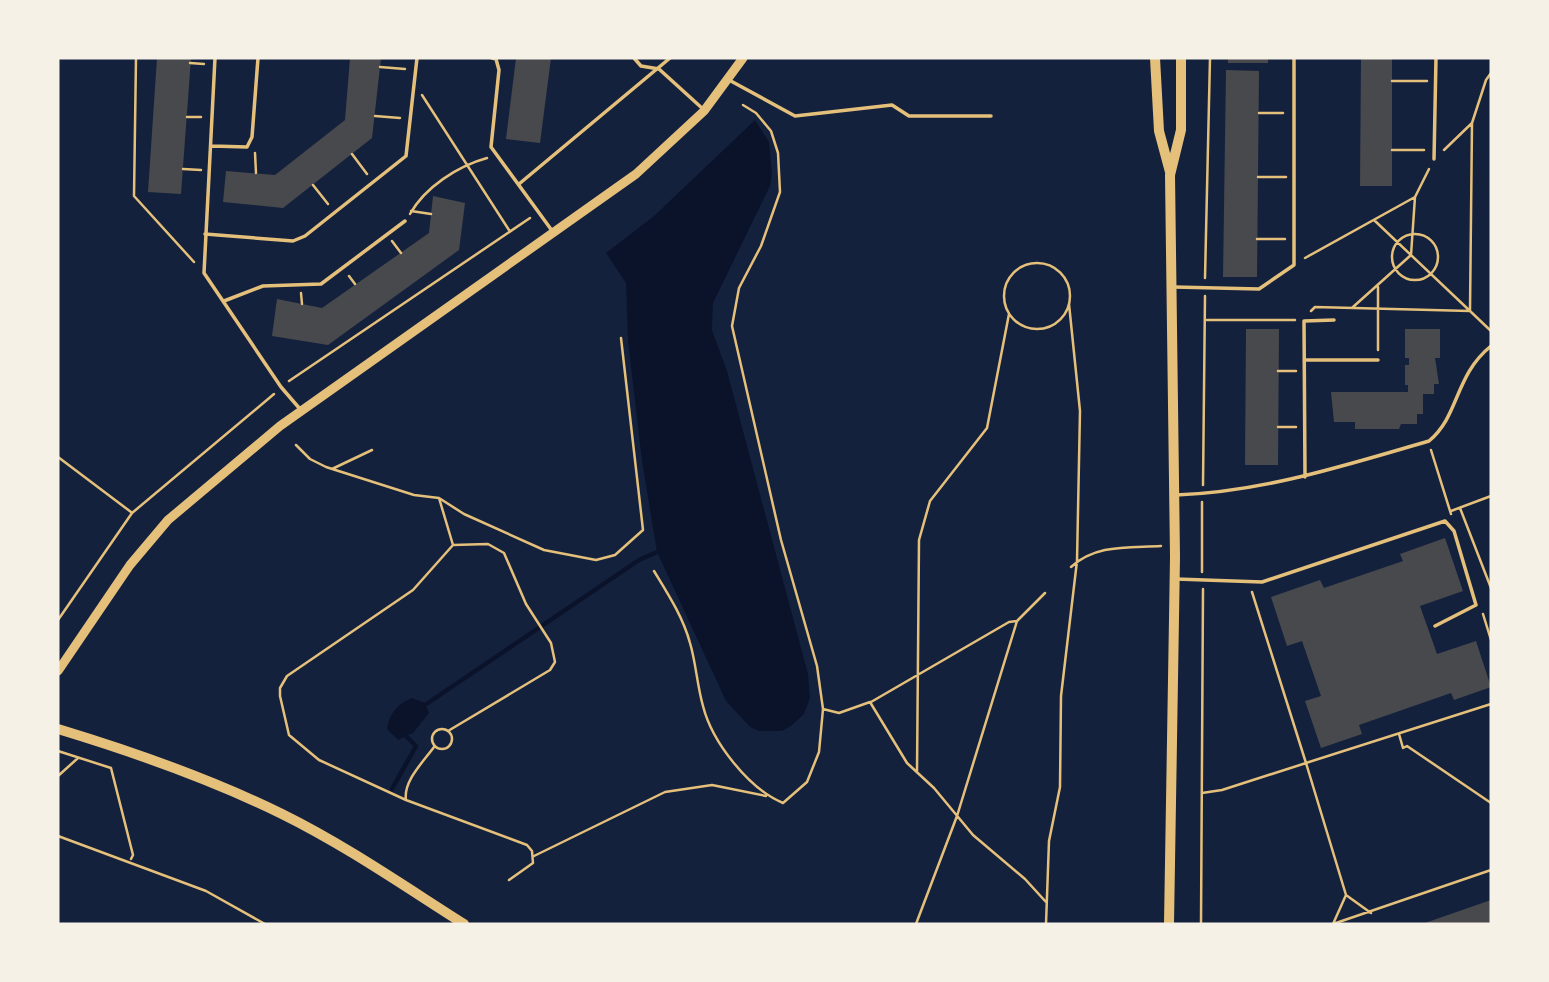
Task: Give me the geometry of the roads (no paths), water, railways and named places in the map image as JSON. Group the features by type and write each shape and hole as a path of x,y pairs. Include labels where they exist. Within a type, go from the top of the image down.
{"main road":[{"path":"1155,58 1159,131 1170,175 1175,545 1169,924"},
{"path":"1170,175 1181,130 1181,58"},
{"path":"58,729 179,770 282,814 366,862 464,924"}],"street":[{"path":"58,671 130,565 168,520 245,453 301,411 555,234 636,174 704,111 743,58"}],"lane":[{"path":"215,58 204,273 281,387 301,411"},
{"path":"212,146 247,147 252,137 258,58"},
{"path":"205,234 293,241 305,236 406,156 417,58"},
{"path":"492,58 496,59 499,70 491,147 555,234"},
{"path":"634,58 641,66 659,69 704,111"},
{"path":"518,184 670,58"},
{"path":"1171,287 1259,289 1294,265 1294,58"},
{"path":"1434,159 1436,58"},
{"path":"729,80 796,116 892,105 909,116 991,116"},
{"path":"224,301 263,286 321,284 405,221"},
{"path":"1305,477 1304,321 1334,320"},
{"path":"1175,495 1203,494 1305,477 1429,442 1441,431 1476,358 1491,346"},
{"path":"1304,360 1378,360"},
{"path":"1174,579 1262,582 1445,521 1454,531 1476,605 1435,626"}],"water":[{"path":"755,120 769,142 772,174 770,186 713,303 712,330 727,371 808,674 810,698 804,714 782,731 759,731 750,727 726,701 657,552 642,461 628,341 626,283 606,253 654,216"},
{"path":"412,698 425,703 429,713 413,733 398,740 387,729 388,724 395,710"}],"waterway":[{"path":"422,707 639,560 657,552"},
{"path":"392,789 416,746 404,734"}]}
